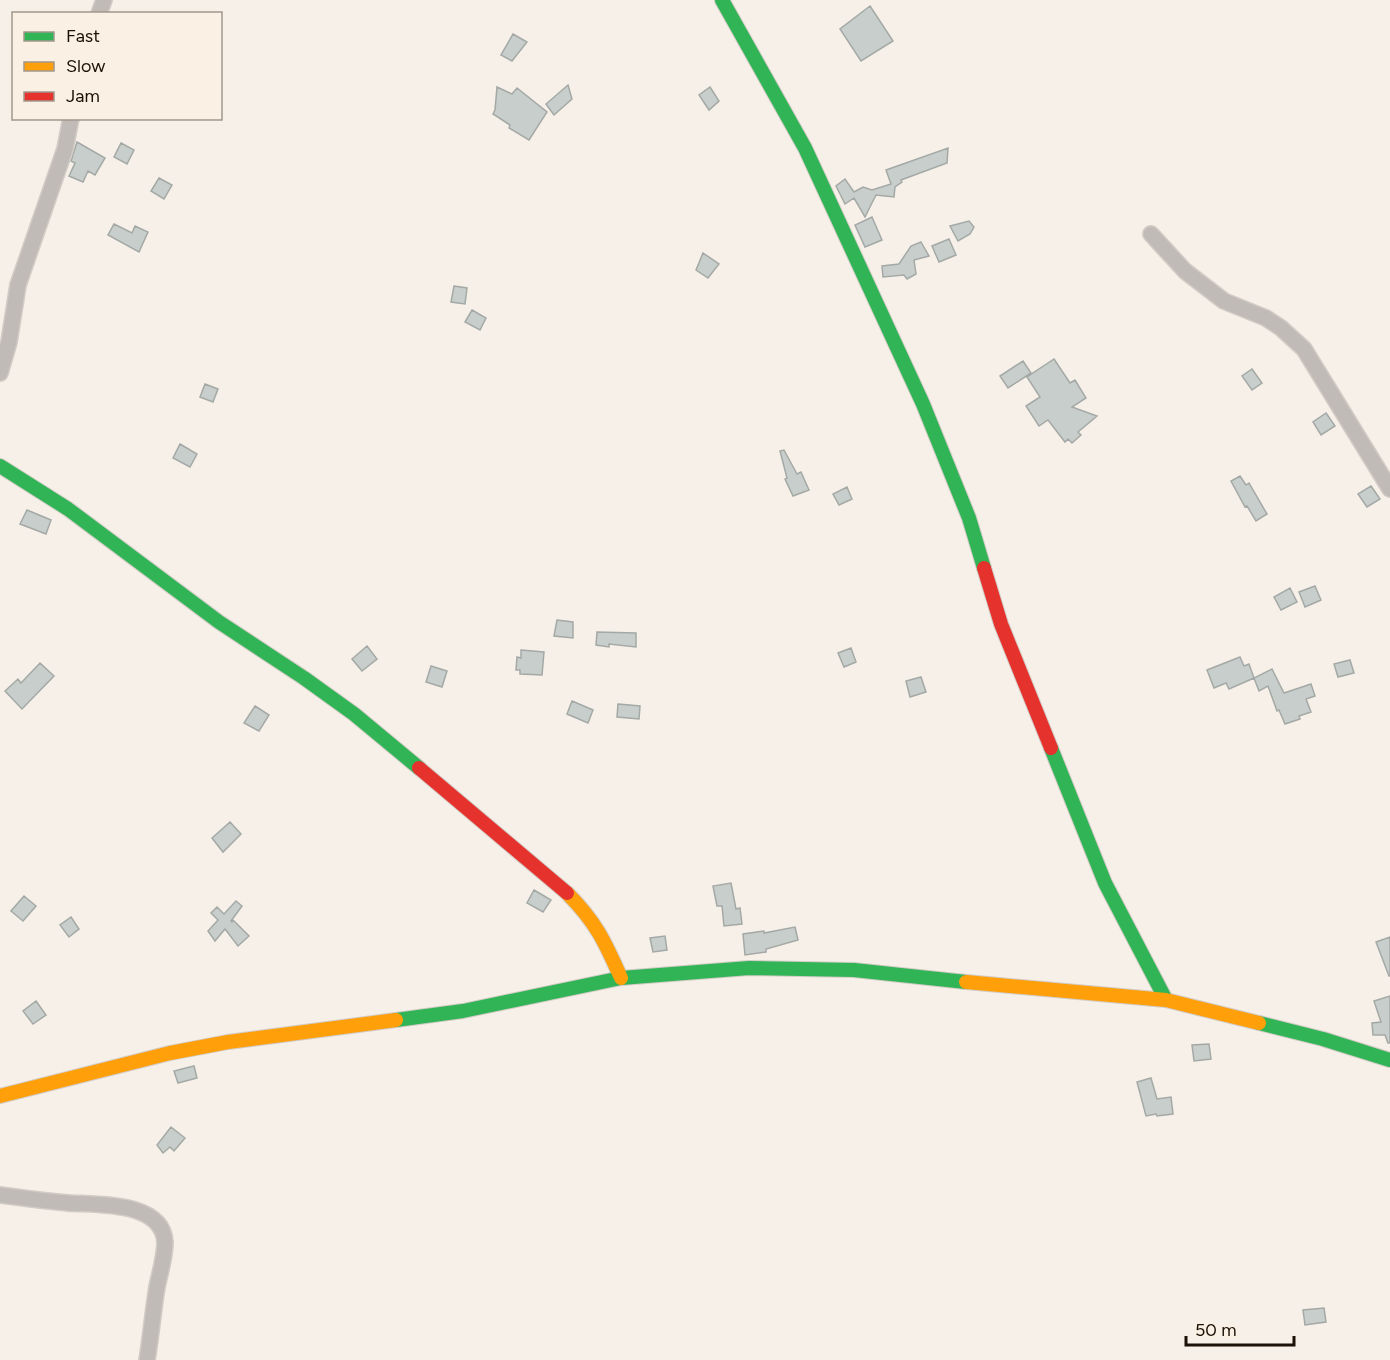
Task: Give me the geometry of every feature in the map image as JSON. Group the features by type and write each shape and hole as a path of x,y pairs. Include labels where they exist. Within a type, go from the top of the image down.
{"street":[{"path":"722,0 805,148 923,404 969,518 1001,624 1105,883 1166,1000"},
{"path":"0,373 9,342 18,285 65,149 71,120"},
{"path":"1151,234 1185,271 1224,301 1266,318 1304,349 1390,489"},
{"path":"0,466 68,509 219,622 304,678 393,746 560,885 585,911 601,934 621,978"},
{"path":"0,1096 170,1053 282,1034 347,1028 462,1011 621,978 749,968 854,970 1166,1000 1323,1039 1390,1060"},
{"path":"0,1195 67,1203 112,1205 142,1213 158,1223 162,1228 165,1241 164,1254 147,1360"}],"building":[{"path":"870,6 893,41 861,61 840,29"},
{"path":"513,34 527,42 512,61 501,55"},
{"path":"568,85 572,99 554,115 546,104"},
{"path":"497,87 512,94 517,88 547,112 529,140 509,128 510,125 493,114"},
{"path":"710,87 719,101 709,110 699,95"},
{"path":"77,142 105,158 95,175 88,171 83,182 69,176 75,163 71,161"},
{"path":"121,143 134,150 127,164 114,157"},
{"path":"948,148 947,163 901,180 902,182 895,187 894,197 876,195 865,217 854,198 845,204 836,186 845,179 854,192 863,187 872,190 891,184 886,170"},
{"path":"159,178 172,185 164,199 151,191"},
{"path":"872,217 882,240 865,247 855,225"},
{"path":"969,221 974,227 970,234 958,241 950,226"},
{"path":"114,224 132,233 135,226 148,232 139,252 108,235"},
{"path":"949,239 956,255 939,262 932,246"},
{"path":"921,242 929,256 914,260 916,274 907,279 904,275 883,277 882,266 899,264 911,246"},
{"path":"703,253 719,264 708,278 696,270"},
{"path":"454,286 467,288 465,304 451,302"},
{"path":"472,310 486,318 480,330 465,322"},
{"path":"1054,359 1070,383 1075,380 1086,398 1072,407 1097,416 1078,432 1081,435 1072,443 1068,439 1065,442 1048,420 1039,426 1026,406 1040,397 1027,377"},
{"path":"1023,361 1031,373 1008,388 1000,376"},
{"path":"1252,369 1262,383 1252,390 1242,376"},
{"path":"205,384 218,389 213,402 200,397"},
{"path":"1326,413 1335,426 1321,435 1313,422"},
{"path":"180,444 197,454 190,467 173,458"},
{"path":"784,450 797,474 801,472 809,490 793,496 785,479 787,478 780,451"},
{"path":"1240,476 1246,485 1249,483 1267,514 1256,521 1247,506 1245,507 1231,481"},
{"path":"1371,486 1380,499 1367,507 1358,494"},
{"path":"847,487 852,499 839,505 833,494"},
{"path":"27,510 51,520 46,534 20,524"},
{"path":"1315,586 1321,600 1305,607 1299,592"},
{"path":"1290,588 1297,602 1281,610 1274,597"},
{"path":"557,620 573,622 573,638 554,636"},
{"path":"597,632 636,633 636,647 596,645"},
{"path":"367,646 377,659 362,671 352,659"},
{"path":"851,648 856,662 844,667 838,653"},
{"path":"521,650 544,652 542,675 520,674 520,670 516,670 517,657 521,658"},
{"path":"1240,657 1244,666 1249,664 1254,678 1229,689 1226,683 1214,688 1207,670"},
{"path":"1350,660 1354,673 1338,677 1334,664"},
{"path":"40,663 54,676 22,709 5,691 18,679 21,683"},
{"path":"431,666 447,671 442,687 426,682"},
{"path":"1272,669 1284,693 1311,684 1315,696 1306,699 1311,712 1285,724 1279,710 1277,711 1268,686 1259,691 1254,678"},
{"path":"921,677 926,692 910,697 906,681"},
{"path":"572,701 593,710 588,723 567,714"},
{"path":"618,704 640,706 639,719 617,717"},
{"path":"255,706 269,715 259,731 244,723"},
{"path":"230,822 241,834 223,852 212,838"},
{"path":"731,883 736,909 740,908 742,924 724,926 722,906 717,906 713,886"},
{"path":"534,890 551,900 543,912 527,903"},
{"path":"24,896 36,906 23,921 11,911"},
{"path":"236,901 242,906 231,921 233,920 249,936 238,946 225,929 215,941 208,931 218,920 211,913 217,907 224,914"},
{"path":"71,917 79,929 69,937 60,925"},
{"path":"795,927 798,940 766,949 766,952 745,955 743,934 764,931 764,933"},
{"path":"665,936 667,950 653,952 650,938"},
{"path":"1390,937 1390,976 1389,976 1376,942"},
{"path":"1390,996 1390,1043 1388,1043 1385,1035 1373,1035 1372,1023 1381,1022 1374,1001"},
{"path":"36,1001 46,1015 33,1024 23,1011"},
{"path":"1209,1044 1211,1059 1194,1061 1192,1045"},
{"path":"194,1066 197,1078 178,1083 174,1071"},
{"path":"1151,1078 1157,1099 1171,1097 1173,1114 1146,1116 1137,1082"},
{"path":"171,1127 185,1138 174,1151 170,1147 163,1153 157,1145"},
{"path":"1324,1308 1326,1322 1305,1325 1303,1310"}],"traffic: fast":[{"path":"722,0 805,148 923,404 969,518 984,568"},
{"path":"0,466 68,509 219,622 354,714 419,768"},
{"path":"1051,748 1105,883 1166,1000"},
{"path":"396,1020 463,1011 621,978 749,968 854,970 966,982"},
{"path":"1259,1023 1323,1039 1390,1060"}],"traffic: slow":[{"path":"567,893 599,933 621,978"},
{"path":"966,982 1166,1000 1259,1023"},
{"path":"0,1096 170,1053 228,1042 396,1020"}],"traffic: jam":[{"path":"984,568 1001,624 1051,748"},
{"path":"419,768 567,893"}]}
